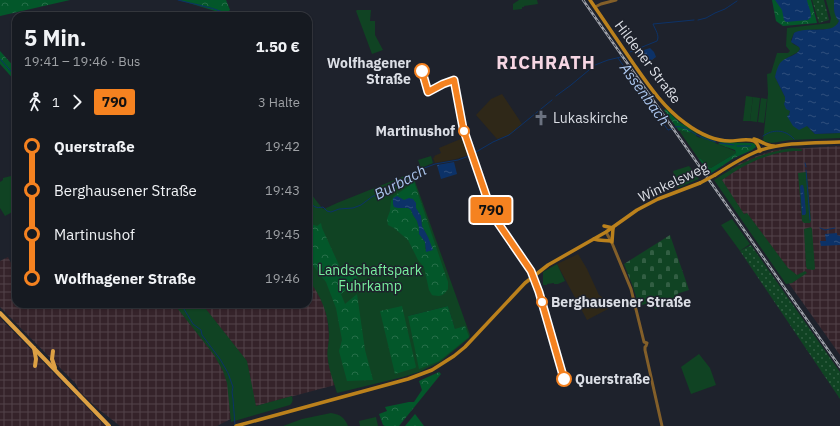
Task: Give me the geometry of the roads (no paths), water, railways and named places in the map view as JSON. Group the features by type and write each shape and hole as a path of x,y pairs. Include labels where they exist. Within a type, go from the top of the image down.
{"main road":[{"name":"Hildener Straße","path":"590,0 648,85 677,117 691,128 719,140 729,141 749,139"},
{"path":"749,139 759,140 767,145 781,146"},
{"path":"749,139 757,143 762,150"},
{"name":"Winkelsweg","path":"237,426 421,375 442,364 464,347 525,283 548,265 613,228 642,207 658,199 700,184 736,162 762,150 803,143 840,142"},
{"path":"762,150 763,143"},
{"path":"594,239 611,242 613,228 604,226"},
{"path":"0,313 103,418 113,426"},
{"path":"34,348 36,359 35,366"},
{"path":"53,352 52,360 56,370"},
{"path":"103,418 109,426"}],"street":[{"path":"594,7 616,0"},
{"path":"606,232 631,288 644,342 647,344 645,347 662,426"}],"water":[{"path":"775,0 807,0 811,17 808,20 786,22 784,20 782,10"},
{"path":"834,0 840,0 840,133 815,134 807,126 799,130 793,126 787,116 789,115 790,111 786,109 784,104 785,97 775,77 781,62 797,53 800,49 791,42 794,33 805,30 831,28 836,25 839,21 835,14"},
{"path":"650,48 656,57 645,63 638,52"},
{"path":"454,162 457,174 441,179 437,165"},
{"path":"801,185 803,185 804,189 805,215 802,215"},
{"path":"397,196 404,200 409,198 413,199 416,203 416,208 421,216 422,226 433,250 426,252 425,242 419,234 417,221 411,210 408,208 394,207 393,198"},
{"path":"837,233 837,235 840,236 840,245 821,246 820,241 826,241 825,234"}],"waterway":[{"name":"Burbach","path":"178,0 223,12"},
{"name":"Burbach","path":"698,20 725,9 737,1"},
{"name":"Burbach","path":"630,52 657,41 658,35 653,24 694,20"},
{"name":"Burbach","path":"556,96 595,65 621,57"},
{"name":"Assenbach","path":"618,58 668,130 672,129"},
{"path":"0,59 12,72"},
{"name":"Burbach","path":"312,205 318,208 323,207 327,211 331,212 361,205 373,196 377,196 399,184 403,184 408,180 411,173 435,164 458,160 469,156 493,142 509,135 552,100"},
{"name":"Assenbach","path":"675,127 684,128 699,136 716,142"},
{"name":"Assenbach","path":"763,136 771,132 779,131 787,133 794,139"},
{"name":"Assenbach","path":"720,143 734,145"},
{"name":"Assenbach","path":"737,146 751,145"},
{"name":"Assenbach","path":"805,163 806,167"},
{"name":"Assenbach","path":"806,170 810,220"},
{"name":"Assenbach","path":"820,228 825,230 835,228"},
{"path":"183,308 193,324 201,330 202,335 220,359 228,373 233,387 232,392 235,425"}],"railway":[{"path":"583,0 840,367"}],"place":[{"name":"Wolfhagener Straße","path":"422,71"},
{"name":"Lukaskirche","path":"541,118"},
{"name":"Martinushof","path":"464,131"},
{"name":"Berghausener Straße","path":"542,302"},
{"name":"Querstraße","path":"564,379"}],"district":[{"name":"RICHRATH","path":"546,62"}],"park label":[{"name":"Landschaftspark Fuhrkamp","path":"370,278"}]}
